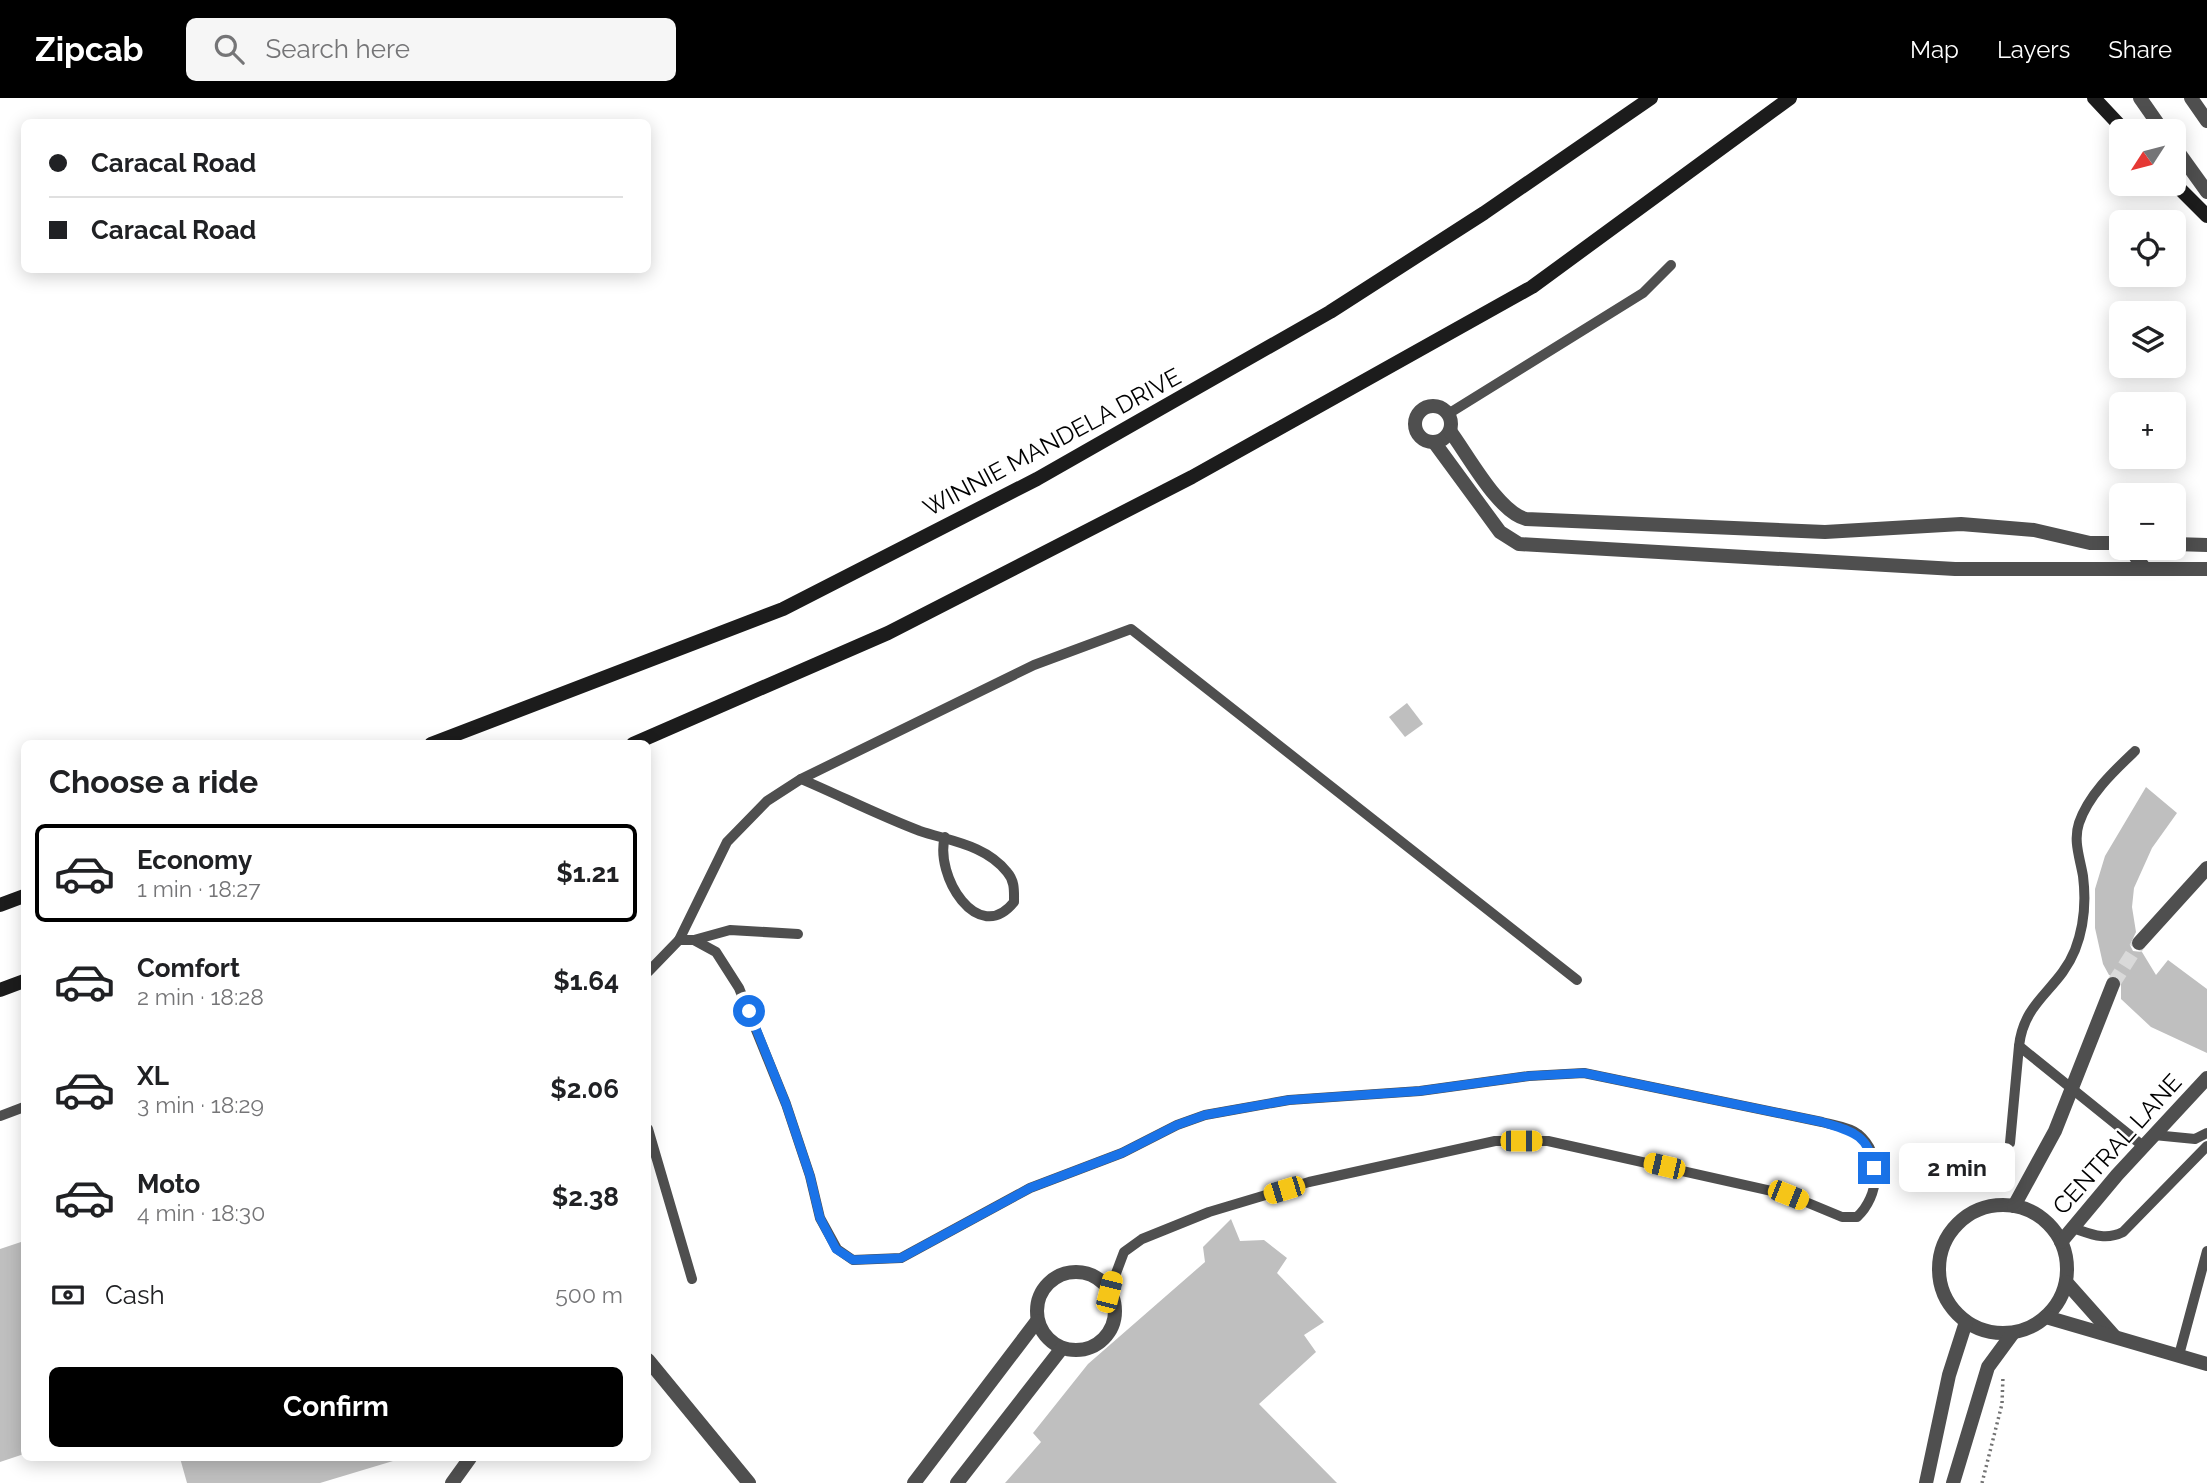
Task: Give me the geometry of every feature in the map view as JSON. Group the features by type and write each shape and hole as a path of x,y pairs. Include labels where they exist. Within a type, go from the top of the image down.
{"main road":[{"name":"WINNIE MANDELA DRIVE","path":"441,740 783,609 1038,480 1330,312 1484,213 1651,98"},
{"path":"642,740 888,633 1192,477 1532,288 1790,98"},
{"path":"2094,98 2113,119"},
{"path":"2186,195 2207,216"},
{"path":"0,905 21,897"},
{"path":"0,990 21,982"}],"street":[{"path":"2140,98 2155,119"},
{"path":"2191,98 2207,121"},
{"path":"2186,163 2207,192"},
{"path":"1450,431 1442,440 1425,441 1416,432 1417,415 1432,405 1448,414 1450,431 1504,505 1516,517 1526,519 1825,532 1961,524 2034,530 2090,542 2109,543"},
{"path":"1434,442 1500,532 1519,544 1955,569 2207,569"},
{"path":"2186,544 2207,545"},
{"path":"2138,560 2145,569"},
{"path":"2139,943 2207,868"},
{"name":"CENTRAL LANE","path":"2014,1206 2055,1130 2113,984"},
{"name":"CENTRAL LANE","path":"2061,1242 2143,1146 2207,1078"},
{"name":"CENTRAL LANE","path":"1966,1322 1953,1310 1939,1279 1939,1261 1943,1244 1964,1217 1979,1209 2014,1206 2041,1218 2061,1242 2067,1268 2066,1282"},
{"path":"1074,1272 1091,1275 1105,1285 1113,1300 1114,1317 1108,1333 1096,1345 1087,1348 1062,1348 1046,1337 1037,1321 1037,1303 1044,1287 1057,1276 1074,1272"},
{"path":"1953,1483 1979,1392 1993,1358 2013,1333 2046,1317 2059,1301 2066,1282 2115,1338"},
{"path":"2046,1317 2207,1364"},
{"path":"914,1483 1037,1321"},
{"path":"1926,1483 1949,1375 1966,1322 1989,1332 2013,1333"},
{"path":"957,1483 1062,1348"},
{"path":"651,1364 749,1483"},
{"path":"452,1483 468,1461"}],"lane":[{"path":"1448,414 1643,293 1671,265"},
{"path":"651,969 679,940 727,842 767,801 801,779 1034,665 1131,629 1577,980"},
{"path":"2010,1143 2024,1020 2062,973 2075,951 2083,921 2082,876 2076,836 2079,823 2099,789 2135,751"},
{"path":"801,779 921,831 945,837 985,854 1007,871 1014,884 1014,902 1003,914 990,919 980,916 964,902 943,868 945,837"},
{"path":"679,940 694,940 730,930 798,934"},
{"path":"694,940 716,952 740,988 786,1104 810,1176 820,1218 836,1249 853,1260 901,1258 1030,1188 1122,1153 1177,1125 1205,1115 1289,1100 1420,1091 1529,1076 1584,1073 1822,1122 1858,1133 1872,1154 1876,1182 1869,1206 1857,1217 1842,1217 1788,1195 1600,1152 1548,1141 1495,1141 1309,1182 1209,1212 1142,1239 1124,1252 1109,1292"},
{"path":"2019,1046 2143,1146"},
{"path":"0,1116 21,1108"},
{"path":"2154,1135 2195,1139 2207,1133"},
{"path":"651,1139 692,1279"},
{"path":"2073,1228 2098,1237 2112,1237 2123,1232 2207,1146"},
{"path":"2179,1355 2207,1251"}],"path":[{"path":"1982,1483 2002,1404 2003,1375 1993,1358"}],"building":[{"path":"1407,703 1423,724 1405,737 1389,717"},
{"path":"2146,787 2177,813 2152,848 2134,888 2132,907 2136,932 2130,945 2133,951 2142,952 2156,975 2168,960 2207,989 2207,1053 2151,1027 2121,999 2121,979 2109,975 2103,964 2095,928 2095,889 2105,856"},
{"path":"1231,1219 1240,1241 1264,1240 1287,1258 1277,1273 1324,1322 1304,1335 1316,1352 1259,1404 1337,1483 1005,1483 1041,1442 1033,1433 1088,1364 1205,1262 1203,1247"},
{"path":"21,1242 21,1455 0,1462 0,1249"},
{"path":"181,1461 393,1461 320,1483 187,1483"}],"tunnel":[{"path":"2113,984 2139,943"}],"route":[{"path":"749,1011 786,1104 810,1176 820,1218 836,1249 853,1260 901,1258 1030,1188 1122,1153 1156,1134 1205,1115 1289,1100 1420,1091 1529,1076 1584,1073 1822,1122 1858,1133 1872,1154 1874,1168"}]}
